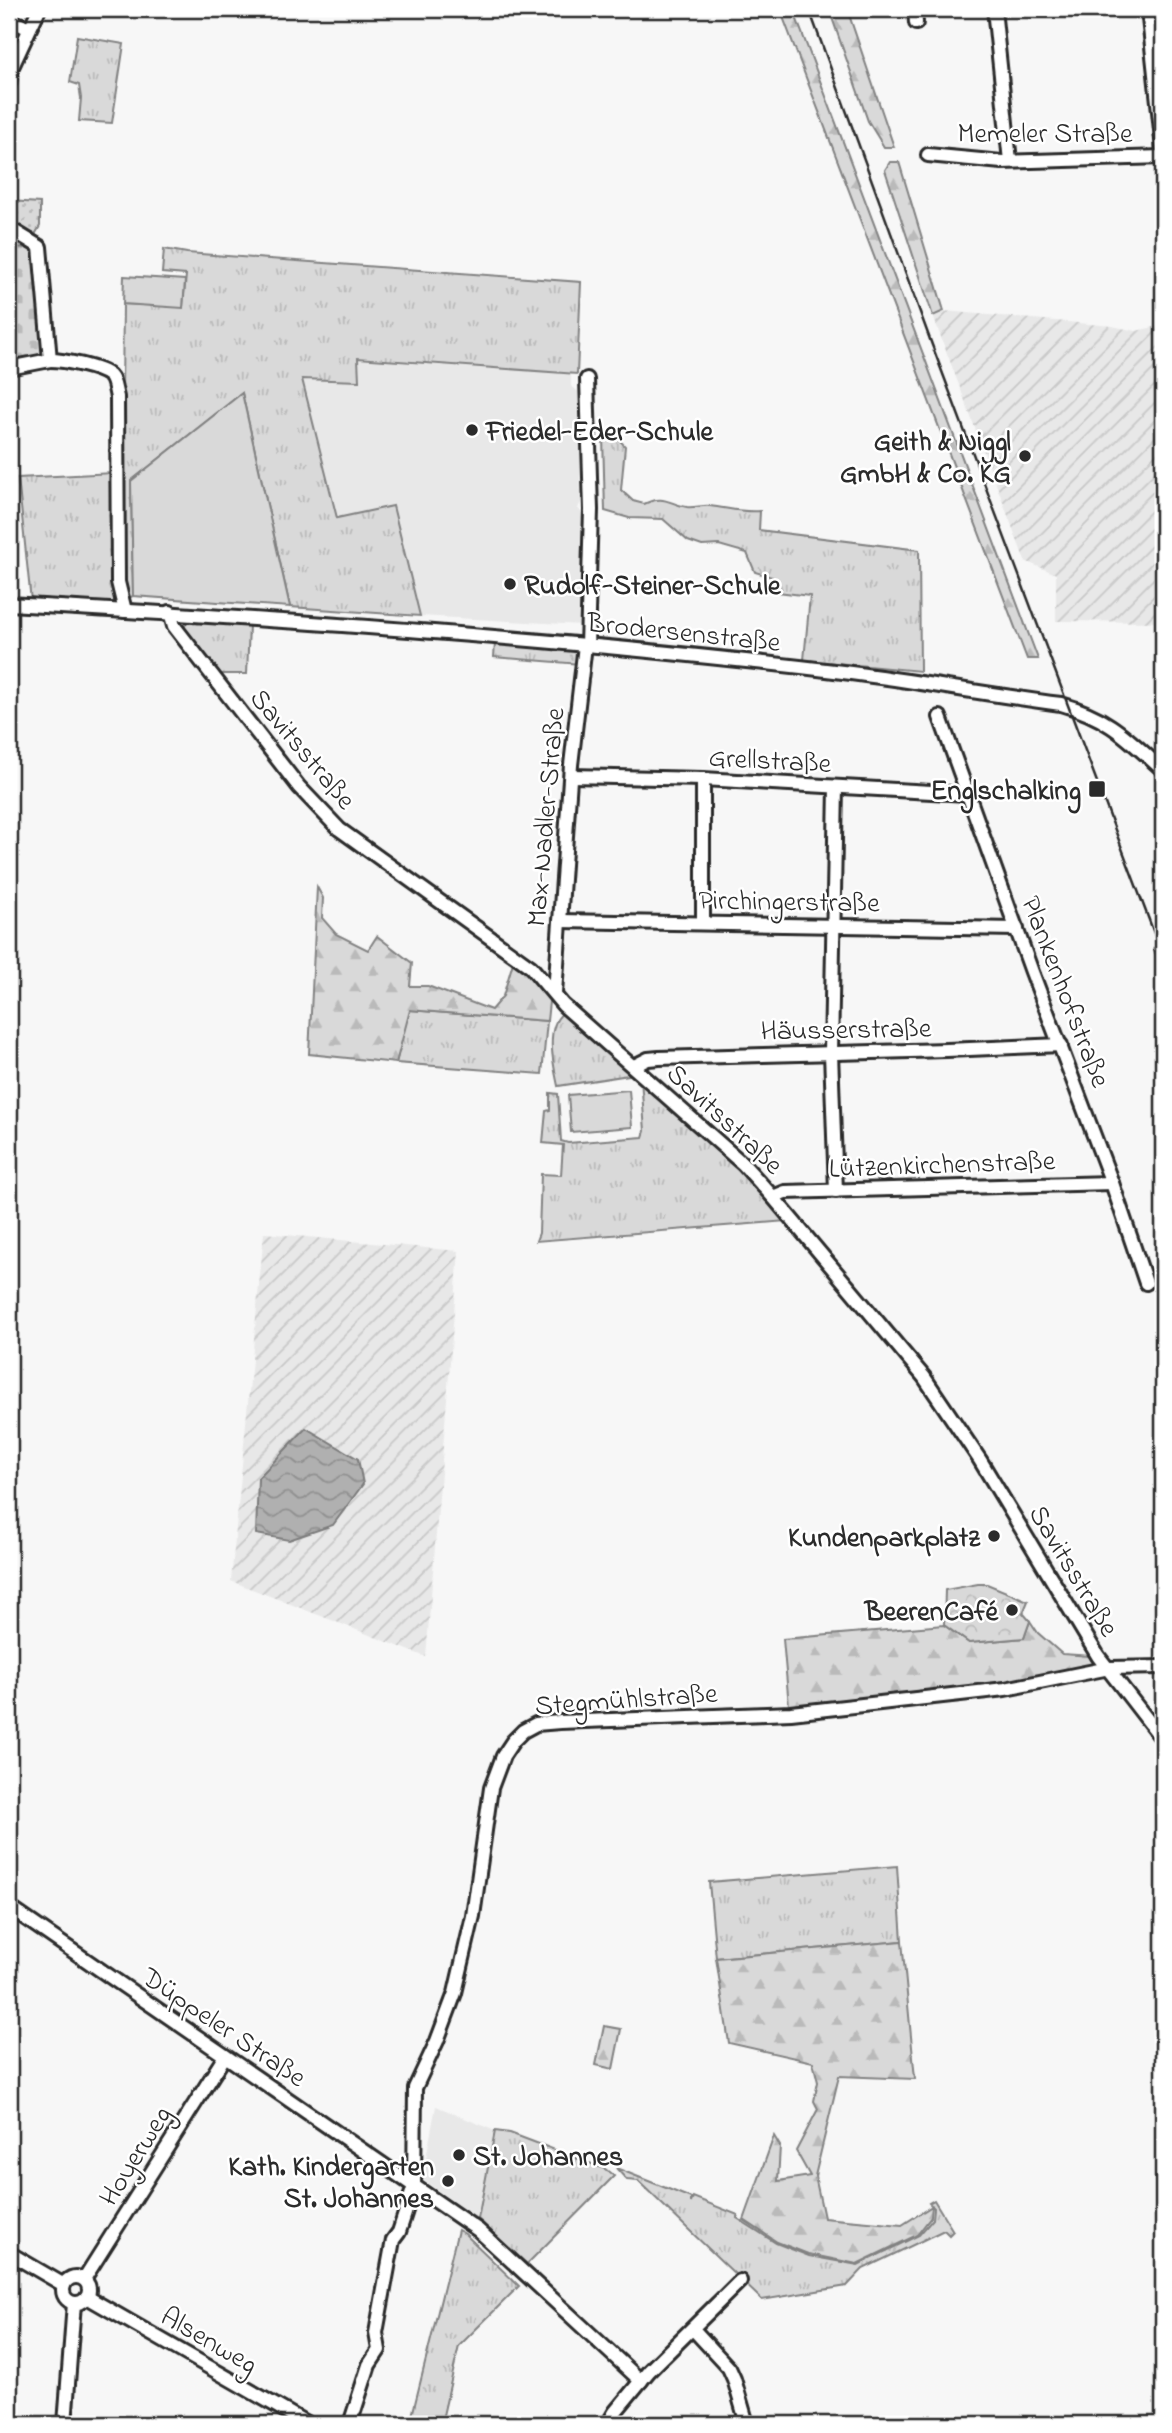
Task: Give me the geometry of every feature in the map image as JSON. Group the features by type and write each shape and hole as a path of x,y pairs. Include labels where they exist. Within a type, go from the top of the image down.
{"street":[{"path":"9,85 12,69 39,9"},
{"path":"915,9 916,23"},
{"path":"994,9 1010,161"},
{"path":"1148,9 1163,149"},
{"path":"9,19 29,29"},
{"name":"Memeler Straße","path":"928,155 1002,162 1163,156"},
{"path":"9,228 40,247 50,360"},
{"path":"9,368 50,360 76,363 109,375 113,382 117,397 118,582 125,611"},
{"name":"Max-Nadler-Straße","path":"555,993 571,776 586,645 590,510 587,379"},
{"name":"Brodersenstraße","path":"9,604 170,612 586,645 850,673 1061,704 1081,710 1118,730 1163,770"},
{"name":"Savitsstraße","path":"170,612 174,626 291,777 339,829 531,967 563,1004 743,1164 773,1197 924,1377 980,1460 1098,1656 1163,1740"},
{"name":"Plankenhofstraße","path":"940,717 1112,1183 1146,1283"},
{"name":"Grellstraße","path":"571,776 704,779 967,794"},
{"path":"703,922 704,779"},
{"path":"836,787 831,1053 836,1191"},
{"name":"Pirchingerstraße","path":"560,920 1017,929"},
{"name":"Häusserstraße","path":"634,1066 648,1059 659,1058 1061,1045"},
{"name":"Lützenkirchenstraße","path":"773,1197 785,1192 1112,1183"},
{"name":"Stegmühlstraße","path":"350,2424 369,2365 379,2350 376,2333 393,2240 414,2186 415,2088 455,1993 473,1916 491,1788 503,1756 523,1731 536,1724 560,1722 791,1713 1006,1689 1109,1668 1163,1667"},
{"name":"Düppeler Straße","path":"10,1912 478,2230 641,2381"},
{"name":"Hoyerweg","path":"84,2279 225,2056"},
{"path":"9,2253 64,2285"},
{"path":"72,2277 84,2279 89,2289 87,2297 82,2302 74,2302 65,2296 64,2285 72,2277"},
{"path":"608,2424 641,2381 740,2281"},
{"name":"Alsenweg","path":"87,2297 308,2424"},
{"path":"65,2424 74,2302"},
{"path":"693,2329 729,2368 747,2424"}],"shaded area":[{"path":"944,311 1112,326 1136,331 1163,325 1163,622 1056,621 1056,574 1025,561 933,316"},
{"path":"357,358 571,374 571,386 579,392 581,502 578,508 583,515 582,625 420,616 393,506 337,518 302,379 358,381"},
{"path":"264,1233 459,1251 426,1657 231,1581"},
{"name":"St. Johannes","path":"436,2106 495,2131 478,2219 422,2179"}],"green space":[{"path":"780,9 793,9 1038,659 1027,659"},
{"path":"829,9 847,9 894,147 884,147 868,121"},
{"path":"77,36 124,44 112,123 79,121 79,85 70,82"},
{"path":"890,162 899,162 944,311 933,316 885,170"},
{"path":"9,201 40,203 40,226 36,233 29,234 9,224"},
{"path":"9,246 34,249 43,358 9,363"},
{"path":"164,249 187,253 581,282 577,374 358,358 359,381 302,379 337,518 393,506 420,616 290,607 242,393 131,481 133,596 129,598 124,592 121,480 123,304 183,307 186,275 162,273"},
{"path":"124,276 185,280 183,308 123,304"},
{"path":"242,393 290,607 133,596 131,481"},
{"path":"612,432 625,446 621,490 633,501 644,504 662,500 687,507 760,511 759,530 919,550 920,671 804,660 810,596 778,592 772,577 755,572 747,553 719,545 702,546 688,541 663,519 629,518 605,511 603,436"},
{"path":"113,473 115,600 109,606 31,601 18,478"},
{"path":"193,620 249,625 247,674 220,674 184,634 185,625"},
{"path":"495,643 581,649 580,664 494,657"},
{"path":"317,887 323,898 322,918 336,934 368,950 377,936 412,963 410,986 428,986 491,1010 503,996 514,959 550,992 547,1021 410,1010 396,1063 309,1054"},
{"path":"409,1010 547,1021 542,1074 396,1063"},
{"path":"563,1013 635,1074 558,1086 552,1037 557,1019"},
{"path":"641,1079 740,1169 787,1221 536,1241 539,1233 541,1174 561,1175 563,1145 543,1143 546,1111 550,1110 550,1093 558,1094 561,1141 568,1143 643,1137 645,1131"},
{"path":"629,1090 632,1127 571,1132 568,1095"},
{"path":"987,1584 1028,1601 1023,1613 1030,1621 1024,1638 969,1643 944,1625 945,1590"},
{"path":"1030,1621 1038,1633 1062,1654 1092,1656 1094,1666 942,1690 789,1706 783,1639 944,1625 969,1643 1024,1638"},
{"path":"897,1866 902,1941 716,1958 709,1882"},
{"path":"902,1941 915,2079 839,2076 815,2176 824,2218 902,2225 932,2206 931,2217 917,2235 857,2264 808,2254 777,2242 744,2220 774,2136 780,2146 778,2181 810,2176 796,2151 818,2109 814,2101 818,2082 813,2062 729,2043 716,1958"},
{"path":"604,2026 621,2029 613,2069 596,2065"},
{"path":"495,2131 510,2133 605,2169 614,2176 527,2264 478,2219"},
{"path":"616,2168 691,2198 691,2203 693,2197 738,2215 737,2218 776,2243 809,2256 858,2265 919,2235 933,2219 934,2208 929,2203 934,2200 953,2231 949,2235 944,2230 863,2269 847,2286 762,2300 638,2181 627,2180"},
{"path":"458,2230 519,2286 459,2346 441,2424 410,2424"}],"water":[{"path":"306,1428 358,1459 363,1484 333,1525 289,1540 256,1534 258,1478"}],"railway":[{"path":"809,9 932,345 1163,957"},
{"path":"1154,948 1163,974"}],"place":[{"name":"Friedel-Eder-Schule","path":"472,430"},
{"name":"Geith & Niggl GmbH & Co. KG","path":"1025,456"},
{"name":"Rudolf-Steiner-Schule","path":"510,584"},
{"name":"Englschalking","path":"1097,789"},
{"name":"Kundenparkplatz","path":"994,1536"},
{"name":"BeerenCafé","path":"1012,1610"},
{"name":"St. Johannes","path":"459,2155"},
{"name":"Kath. Kindergarten St. Johannes","path":"448,2181"}]}
